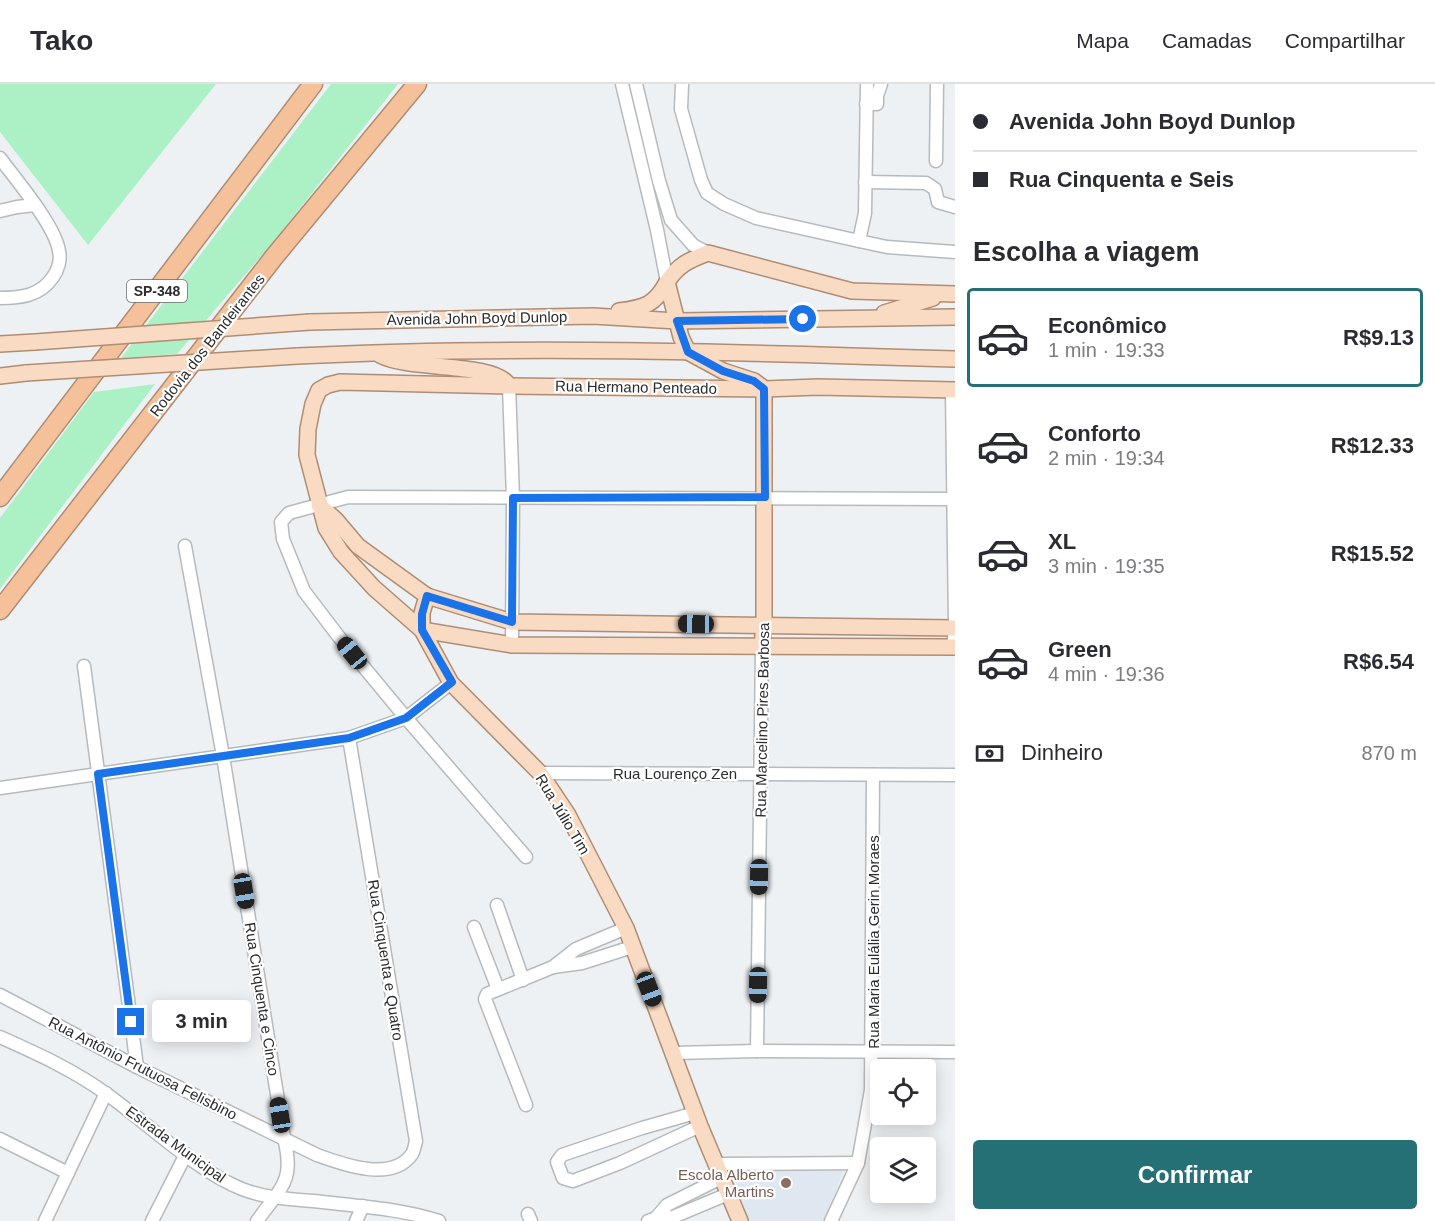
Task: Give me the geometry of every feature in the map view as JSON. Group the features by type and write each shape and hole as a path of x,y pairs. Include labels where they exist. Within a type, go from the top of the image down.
{"highway":[{"name":"SP-348","path":"0,497 313,84"},
{"name":"Rodovia dos Bandeirantes","path":"0,610 274,257 417,84"}],"main road":[{"path":"593,316 644,307 658,297 675,271 686,261 708,254 852,291 950,294"},
{"path":"667,282 688,352 723,371 754,381 764,389"},
{"path":"868,318 950,294"},
{"name":"Avenida John Boyd Dunlop","path":"0,345 310,322 593,316 677,321 955,317"},
{"path":"0,376 297,356 480,350 688,352 955,359"},
{"path":"375,352 401,363 498,376 509,386"},
{"name":"Rua Hermano Penteado","path":"319,390 328,384 340,381 509,386 954,390"},
{"name":"Rua Marcelino Pires Barbosa","path":"762,646 765,497 764,389"},
{"name":"Rua Júlio Tim","path":"319,390 308,429 307,455 326,528 341,552 374,588 422,630 452,682 540,773 568,815 626,928 698,1119 740,1221"},
{"path":"319,506 336,520 358,546 427,596 512,622 955,628"},
{"path":"427,596 422,614 422,630 512,645 954,647"}],"street":[{"path":"622,84 667,282"},
{"path":"636,84 659,181 671,220 693,245 708,254"},
{"path":"682,84 681,109 707,193 733,209 756,218 887,247 955,252"},
{"path":"859,241 865,213 871,104 867,84"},
{"path":"871,104 881,84"},
{"path":"936,161 937,84"},
{"path":"0,158 48,225 59,251 60,263 46,286 36,293 26,297 0,298"},
{"path":"865,182 926,183 935,189 938,202 955,207"},
{"path":"0,211 35,206"},
{"path":"509,386 513,498 512,645"},
{"path":"954,390 952,499 954,647"},
{"path":"526,857 406,718 304,591 293,569 283,539 281,522 289,513 348,496 952,499"},
{"name":"Rua Cinquenta e Cinco","path":"185,546 223,756 284,1138 289,1156 286,1183 257,1221"},
{"name":"Rua Marcelino Pires Barbosa","path":"757,1051 762,646"},
{"path":"84,666 137,1067"},
{"path":"0,788 349,738 406,718 452,682"},
{"name":"Rua Cinquenta e Quatro","path":"349,738 416,1141 412,1154 401,1164 389,1169"},
{"name":"Rua Lourenço Zen","path":"540,773 955,775"},
{"name":"Rua Maria Eulália Gerin Moraes","path":"833,1215 858,1163 871,1090 873,775"},
{"path":"496,905 523,980"},
{"path":"474,927 498,989"},
{"path":"526,1105 485,999 487,994 553,967 576,949 626,928"},
{"path":"553,967 582,963 632,947"},
{"name":"Rua Antônio Frutuosa Felisbino","path":"0,995 137,1067 317,1155 366,1169 389,1169"},
{"name":"Estrada Municipal","path":"0,1037 68,1069 106,1093 186,1154 241,1188 273,1198 363,1206 439,1221"},
{"path":"674,1053 757,1051 955,1053"},
{"path":"45,1221 106,1093"},
{"path":"698,1119 620,1163 573,1181 562,1178 557,1162 562,1155 642,1128 698,1119"},
{"path":"0,1139 68,1173"},
{"path":"152,1221 186,1154"},
{"path":"652,1219 667,1205 719,1171 858,1163"},
{"path":"652,1219 673,1216 728,1194"},
{"path":"356,1221 363,1206"}],"shaded area":[{"name":"Escola Alberto Martins","path":"727,1168 844,1170 824,1221 749,1221 737,1197"}],"green space":[{"path":"0,84 216,84 88,245 0,132"},
{"path":"331,84 398,84 274,241 177,354 121,358"},
{"path":"155,384 0,589 0,518 94,392"}],"place":[{"name":"Escola Alberto Martins","path":"786,1183"}],"route":[{"path":"131,1022 98,774 349,738 406,718 452,682 422,630 422,614 427,596 512,622 513,498 765,497 764,389 754,381 723,371 688,352 677,321 803,319"}]}
